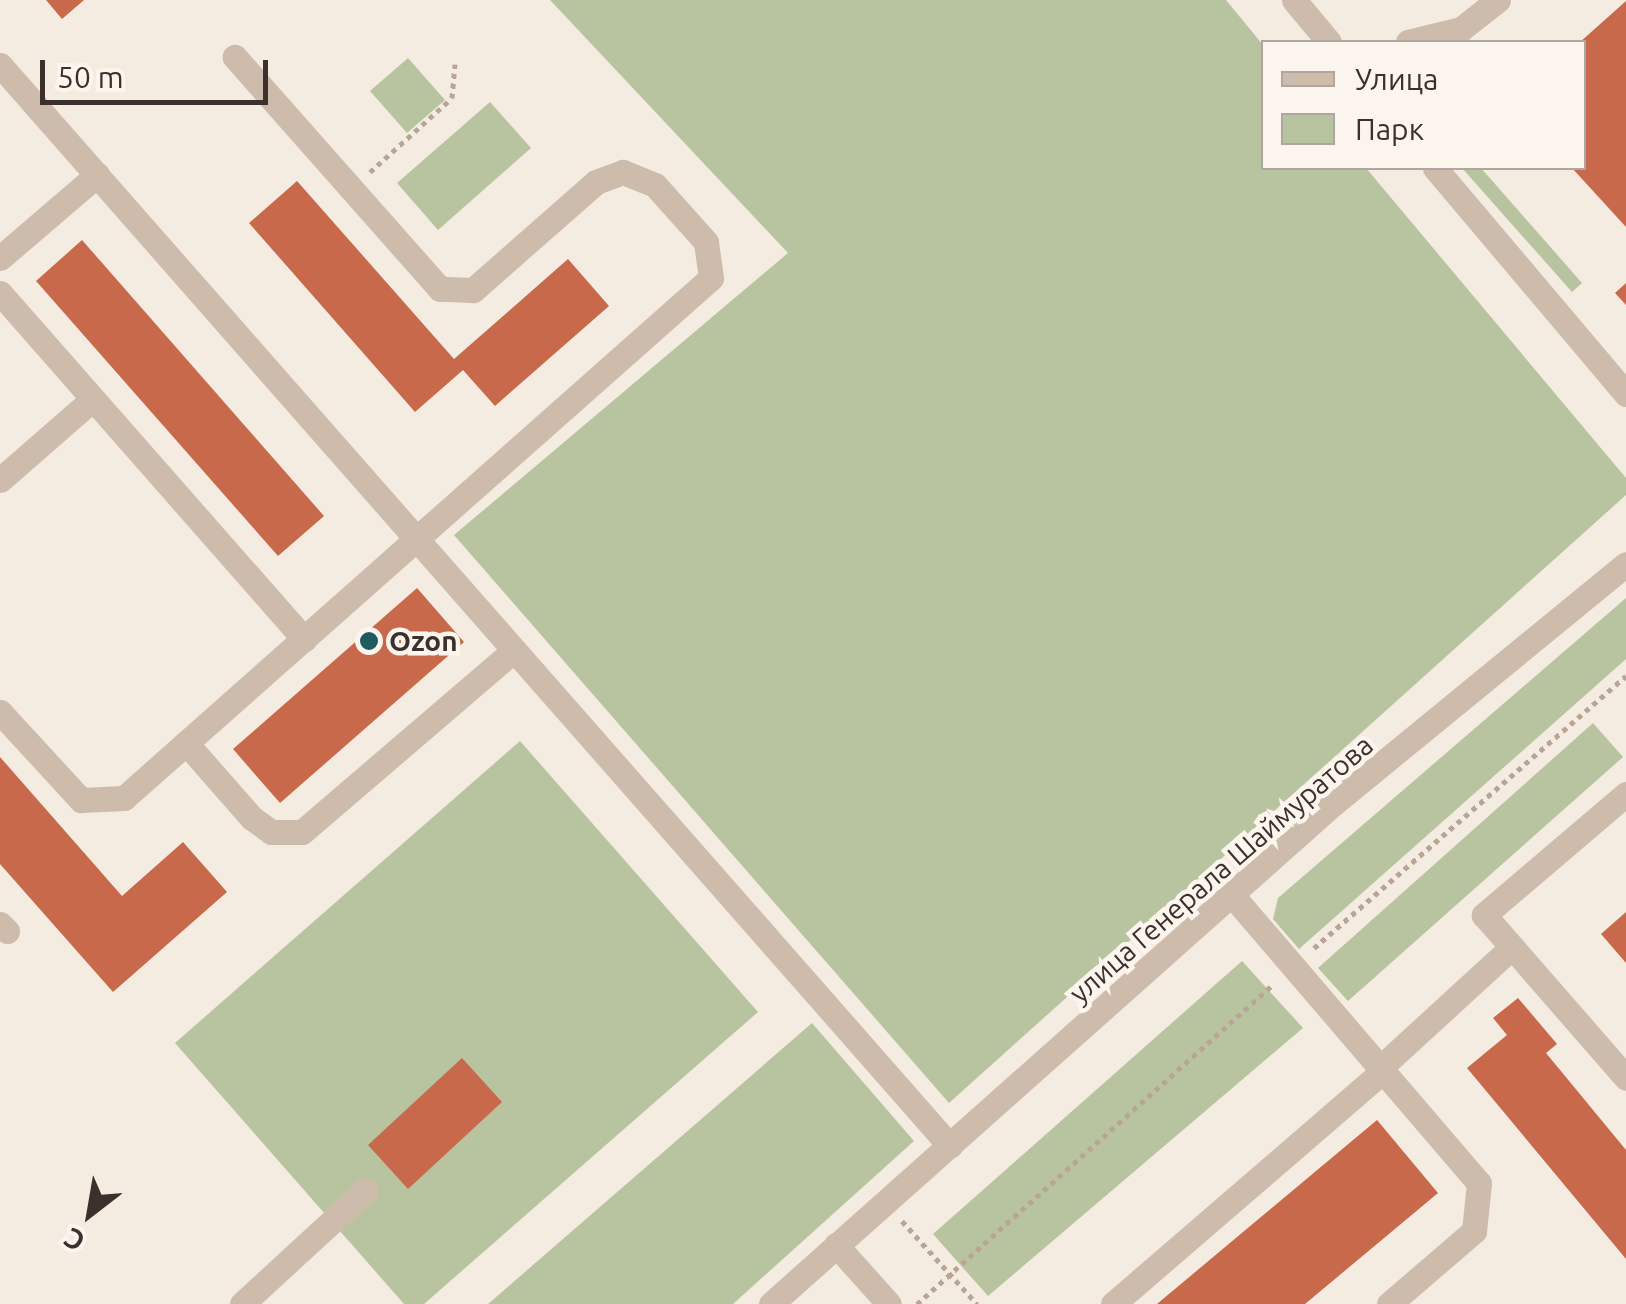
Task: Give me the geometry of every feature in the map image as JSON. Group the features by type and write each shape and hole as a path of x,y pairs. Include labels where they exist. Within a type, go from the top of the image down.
{"street":[{"path":"1294,0 1328,40"},
{"path":"1417,40 1461,30 1498,0"},
{"path":"0,712 94,805 124,798 702,290 713,258 655,185 623,172 596,182 473,290 452,294 350,188 235,57"},
{"path":"0,65 950,1146"},
{"path":"1437,170 1626,394"},
{"path":"0,258 97,175"},
{"path":"0,293 304,640"},
{"path":"0,480 93,399"},
{"name":"улица Генерала Шаймуратова","path":"771,1304 1232,895 1626,564"},
{"path":"186,743 252,818 271,832 302,832 514,650"},
{"path":"1622,1066 1484,915 1626,794"},
{"path":"1232,895 1290,969 1479,1183 1474,1231 1389,1304"},
{"path":"1113,1304 1382,1069 1512,947"},
{"path":"242,1304 366,1190"},
{"path":"836,1245 889,1304"}],"path":[{"path":"350,188 452,98 454,64"},
{"path":"917,1304 1290,969 1626,676"},
{"path":"885,1203 977,1304"}],"green space":[{"path":"550,0 1226,0 1261,43 1261,170 1368,170 1626,478 1626,495 949,1103 454,535 788,253"},
{"path":"408,58 445,100 407,133 370,91"},
{"path":"490,102 531,148 438,230 397,183"},
{"path":"1464,170 1483,170 1582,283 1572,292"},
{"path":"1626,598 1626,659 1299,949 1273,919 1278,898"},
{"path":"1593,723 1623,757 1348,1001 1318,968"},
{"path":"520,741 758,1012 424,1304 404,1304 175,1043"},
{"path":"1242,961 1303,1028 988,1296 933,1234"},
{"path":"812,1023 914,1141 733,1304 488,1304"}],"building":[{"path":"46,0 84,0 62,19"},
{"path":"1626,1 1626,227 1574,170 1586,170 1586,40 1582,40"},
{"path":"297,181 454,359 568,259 609,306 495,406 463,370 415,412 249,223"},
{"path":"82,240 324,516 278,556 36,281"},
{"path":"1626,283 1626,305 1615,293"},
{"path":"417,588 464,642 280,803 233,749"},
{"path":"0,757 122,896 183,842 227,892 113,992 0,864"},
{"path":"1626,912 1626,963 1601,934"},
{"path":"1518,998 1557,1044 1546,1053 1626,1150 1626,1259 1467,1068 1507,1035 1493,1018"},
{"path":"462,1058 502,1102 408,1189 368,1145"},
{"path":"1377,1120 1438,1193 1305,1304 1157,1304"}],"place":[{"name":"Ozon","path":"369,641"}]}
